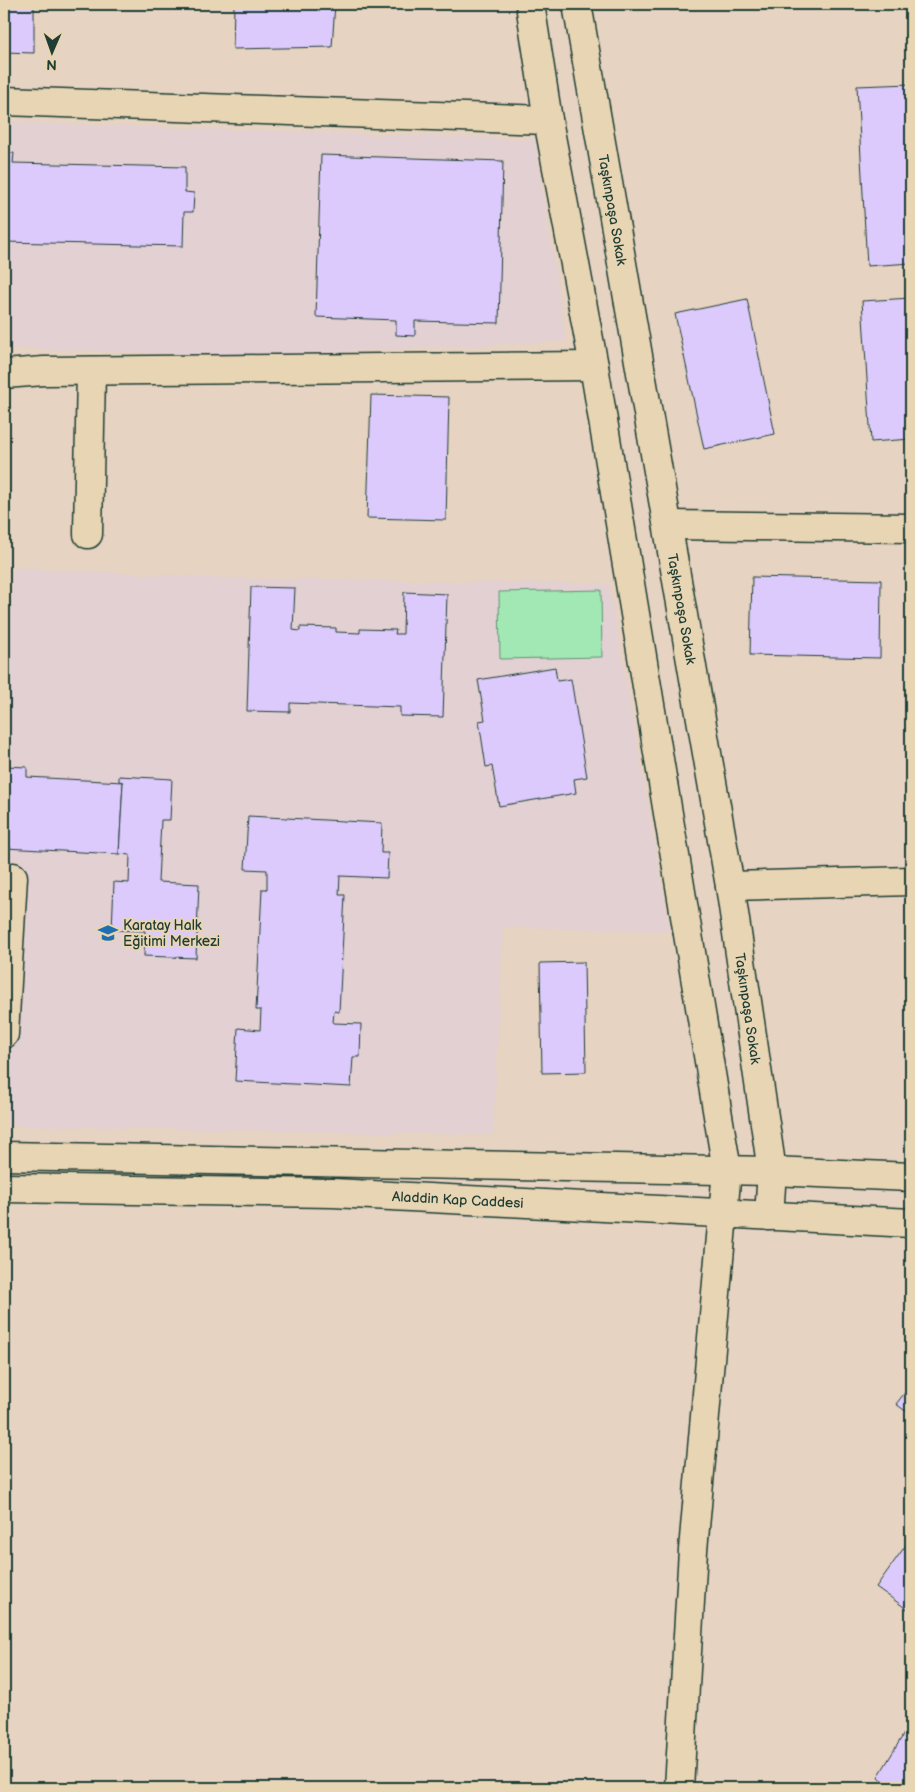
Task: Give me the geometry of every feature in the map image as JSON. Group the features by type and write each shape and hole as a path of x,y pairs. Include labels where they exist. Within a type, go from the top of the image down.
{"street":[{"path":"530,4 548,120 594,366 727,1170 693,1550 678,1788"},
{"name":"Taşkınpaşa Sokak","path":"577,4 730,886 772,1171 769,1216"},
{"path":"4,101 548,120"},
{"path":"4,374 90,371 594,366"},
{"path":"88,534 90,371"},
{"path":"668,525 911,528"},
{"path":"4,1034 13,877"},
{"path":"730,886 911,881"},
{"path":"4,1156 772,1171 911,1177"},
{"name":"Aladdin Kap Caddesi","path":"4,1188 334,1193 724,1215 911,1223"}],"shaded area":[{"path":"4,122 535,140 566,341 260,356 4,348"},
{"path":"13,568 224,578 609,584 670,931 503,927 493,1135 4,1125 4,740 6,739"}],"green space":[{"path":"601,590 602,657 500,659 499,592"}],"building":[{"path":"4,4 34,4 34,53 4,52"},
{"path":"234,4 335,4 332,47 233,49"},
{"path":"911,84 911,263 867,266 857,86"},
{"path":"4,153 14,153 13,163 185,167 185,192 194,193 193,212 184,212 183,246 4,242"},
{"path":"321,155 503,161 499,323 415,321 415,336 396,335 396,320 316,317"},
{"path":"911,298 911,439 871,442 862,301"},
{"path":"747,299 775,434 704,449 675,314"},
{"path":"371,395 449,397 446,520 367,518"},
{"path":"752,577 881,580 880,658 750,655"},
{"path":"251,587 295,588 293,630 300,631 300,627 336,628 336,632 360,633 360,629 396,630 395,634 403,634 404,592 447,594 443,717 400,716 400,707 290,703 290,712 247,711"},
{"path":"555,667 557,681 571,679 587,777 574,779 576,793 499,806 492,766 486,767 479,721 485,720 478,680"},
{"path":"4,766 27,767 27,777 123,782 119,854 4,848"},
{"path":"119,776 172,779 170,820 161,820 158,882 199,884 196,958 144,956 145,931 112,930 114,882 129,883 130,855 119,854 123,782 119,781"},
{"path":"248,816 382,823 381,853 388,853 387,878 340,876 339,895 345,895 339,1012 334,1011 333,1023 361,1024 360,1057 353,1057 351,1087 235,1081 238,1028 260,1030 261,1010 256,1010 262,889 267,889 267,870 245,869"},
{"path":"584,962 586,1072 542,1073 540,963"},
{"path":"911,1385 911,1415 896,1404"},
{"path":"911,1538 911,1612 876,1587"},
{"path":"911,1722 911,1788 896,1788 878,1777"}],"place":[{"name":"Karatay Halk Eğitimi Merkezi","path":"108,933"}]}
